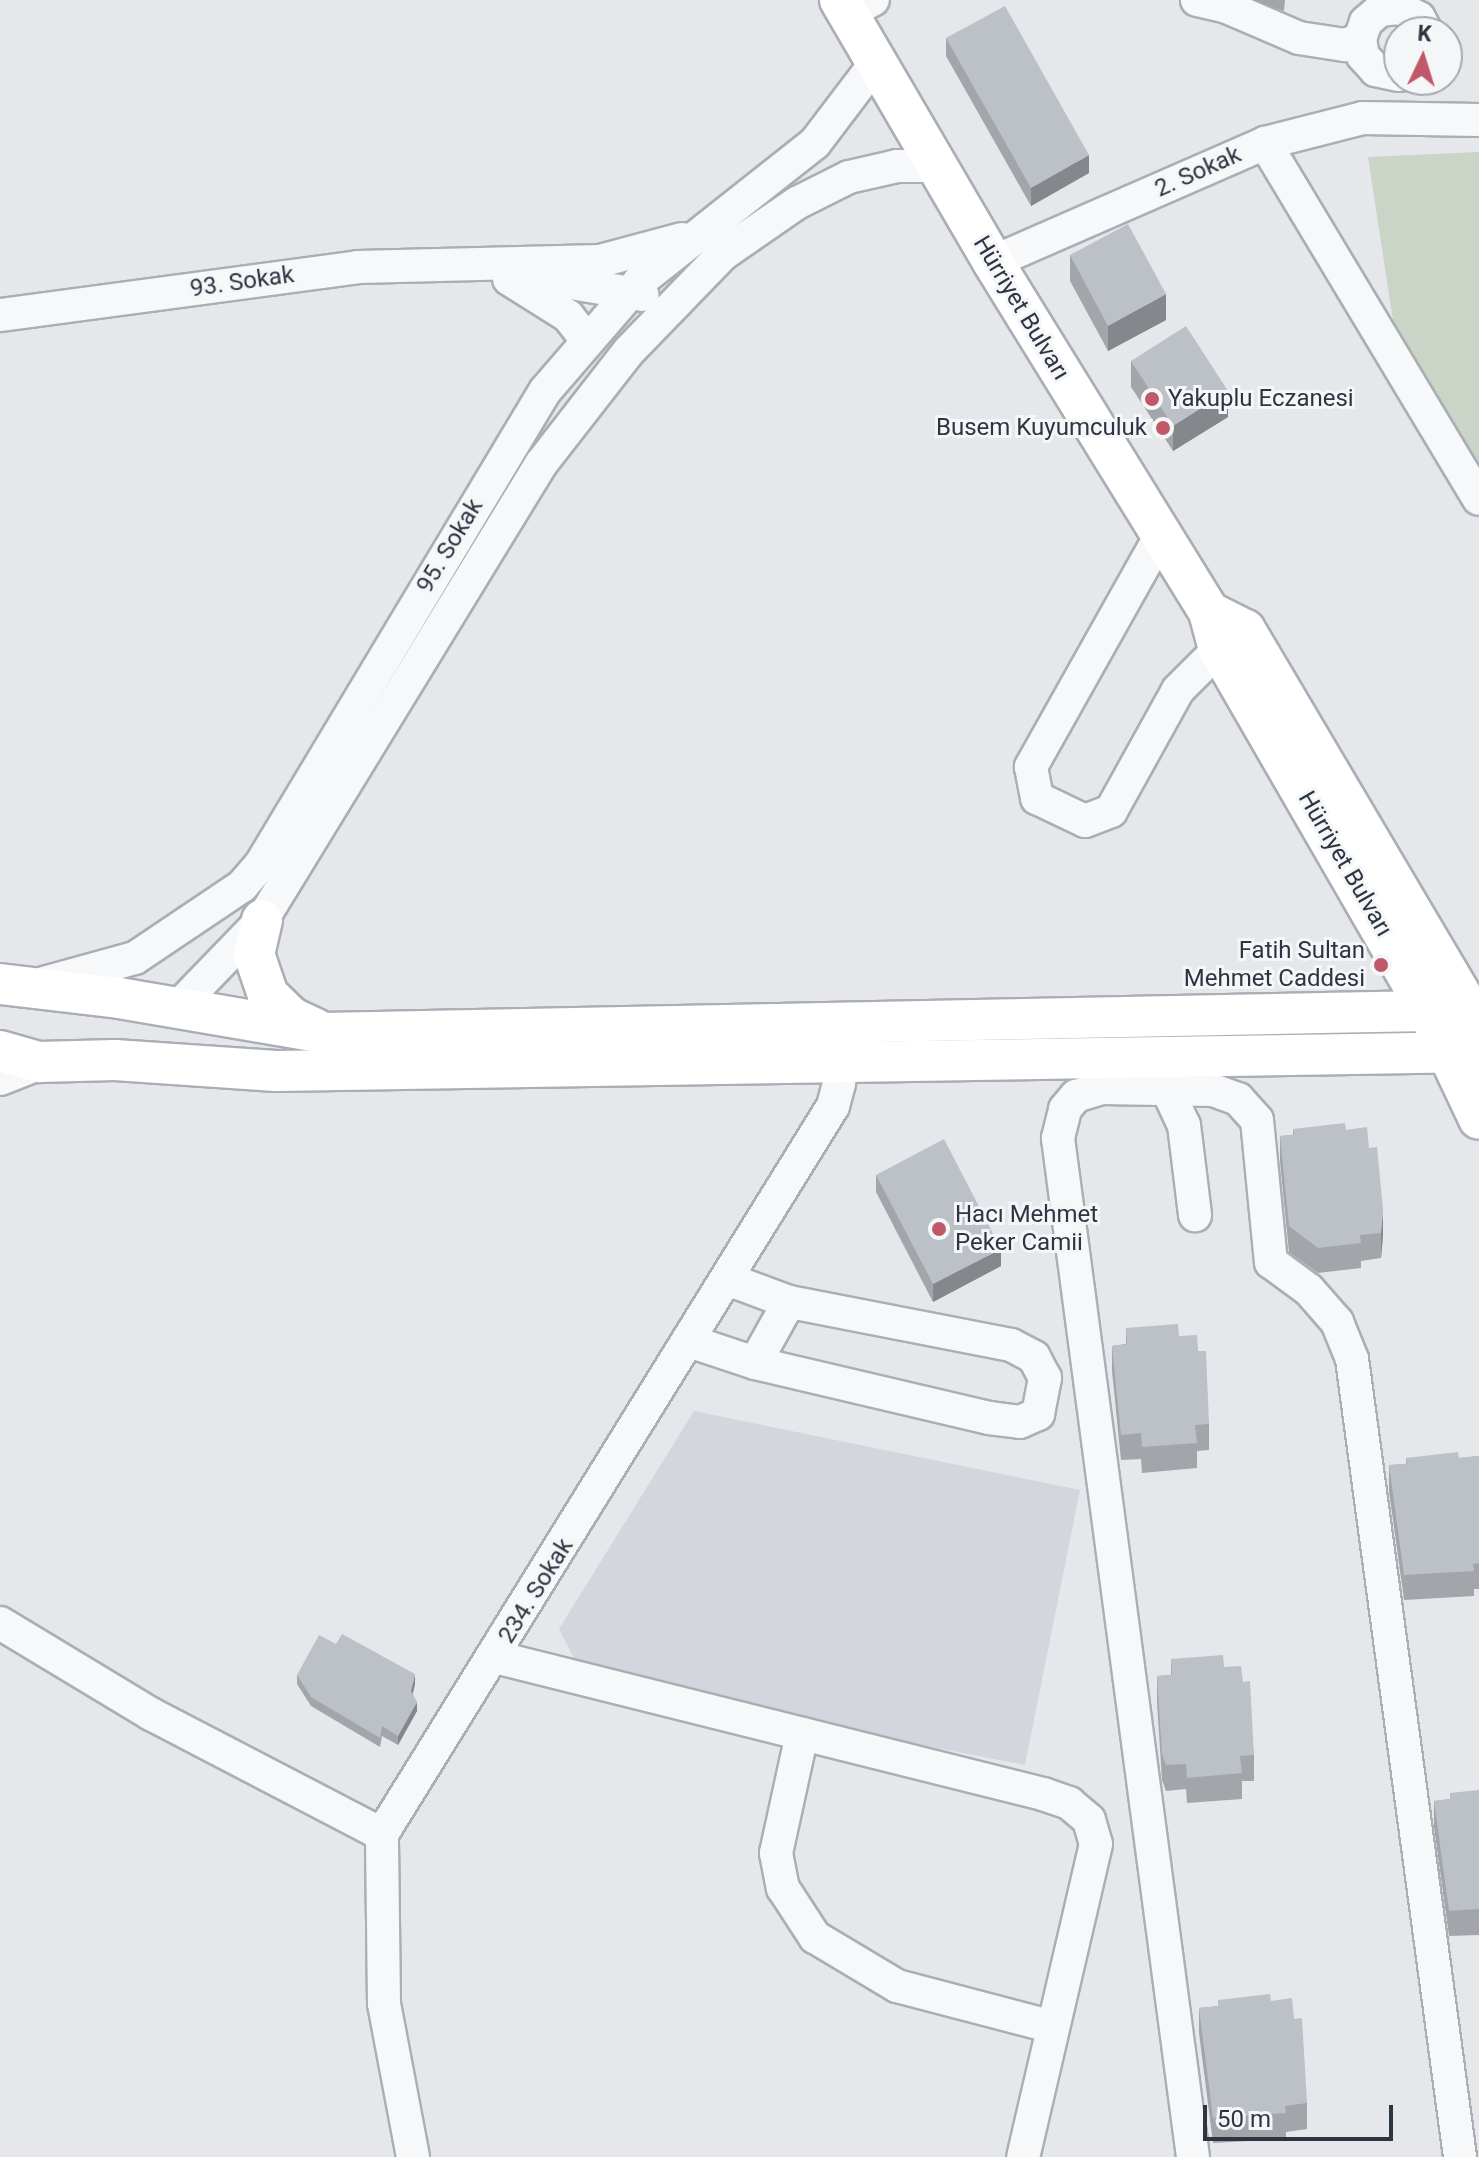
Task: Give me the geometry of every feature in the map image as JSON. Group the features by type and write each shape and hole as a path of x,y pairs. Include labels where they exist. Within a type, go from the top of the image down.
{"main road":[{"name":"Hürriyet Bulvarı","path":"853,4 875,64 1161,535 1428,1011"},
{"name":"Hürriyet Bulvarı","path":"1214,630 1245,630 1473,1034 1479,1119"},
{"path":"262,920 254,954 268,995 292,1018 323,1033"},
{"path":"6,986 58,990 323,1033 1428,1011 1473,1034"},
{"path":"58,990 97,1007 102,1017 100,1034 64,1061"},
{"path":"64,1061 124,1050 177,1008"},
{"path":"0,1051 64,1061 276,1071 840,1061 1473,1034"}],"street":[{"path":"1197,0 1227,7 1299,38 1345,45 1364,18 1390,7 1417,14"},
{"path":"1364,18 1363,56 1383,69"},
{"name":"95. Sokak","path":"6,986 56,982 135,958 242,886 261,864 545,391 629,294 815,143 875,64"},
{"path":"1363,118 1383,80"},
{"name":"2. Sokak","path":"993,262 1265,143 1363,118 1479,120"},
{"path":"1265,143 1479,499"},
{"name":"95. Sokak","path":"177,1008 262,920 521,498 601,383 723,254 797,203 849,177 897,166 937,166"},
{"path":"485,265 600,261 701,233"},
{"path":"485,265 629,294 686,292"},
{"path":"485,265 568,316 587,340"},
{"name":"93. Sokak","path":"0,315 358,267 485,265"},
{"path":"491,478 521,498"},
{"path":"1161,535 1031,767 1037,798 1085,821 1111,811 1214,630"},
{"name":"234. Sokak","path":"382,1834 495,1657 833,1106 840,1061 838,1021"},
{"path":"0,1079 64,1061"},
{"path":"1193,2157 1058,1138 1065,1109 1076,1096 1103,1088 1213,1090 1238,1099 1257,1120 1271,1262 1309,1290 1337,1322 1352,1359 1460,2157"},
{"path":"1167,1089 1184,1125 1195,1215"},
{"path":"689,1341 755,1363 989,1418 1020,1422 1038,1414 1045,1378 1034,1357 1011,1345 789,1302 727,1279"},
{"path":"755,1363 789,1302"},
{"path":"0,1623 151,1714 382,1834 384,2004 413,2157"},
{"path":"495,1657 1043,1794 1069,1803 1089,1820 1096,1844 1023,2157"},
{"path":"802,1734 776,1853 783,1888 815,1937 897,1986 1053,2027"}],"shaded area":[{"path":"1479,152 1479,485 1400,366 1368,157"},
{"path":"694,1411 1080,1490 1025,1765 826,1726 577,1664 559,1629"}],"building":[{"path":"1005,6 1089,155 1031,188 946,38"},
{"path":"1128,224 1166,294 1108,326 1070,255"},
{"path":"1186,326 1228,391 1173,426 1131,361"},
{"path":"1345,1123 1346,1130 1367,1127 1369,1148 1377,1147 1383,1209 1381,1233 1360,1235 1361,1243 1318,1248 1289,1226 1280,1136 1294,1135 1293,1129"},
{"name":"Hacı Mehmet Peker Camii","path":"944,1139 1001,1249 933,1284 876,1175"},
{"path":"1178,1324 1179,1336 1197,1335 1198,1351 1206,1351 1209,1424 1195,1425 1197,1443 1142,1447 1141,1433 1121,1435 1112,1346 1127,1344 1126,1328"},
{"path":"1458,1452 1459,1458 1479,1456 1479,1563 1473,1564 1474,1571 1404,1575 1389,1465 1407,1464 1406,1458"},
{"path":"342,1634 415,1674 411,1691 417,1702 398,1736 382,1726 380,1738 311,1697 297,1675 319,1635 336,1644"},
{"path":"1223,1655 1224,1667 1241,1666 1243,1682 1250,1681 1254,1755 1240,1756 1242,1773 1187,1778 1186,1764 1166,1765 1162,1754 1157,1676 1172,1675 1171,1659"},
{"path":"1479,1790 1479,1909 1449,1911 1434,1801 1450,1799 1450,1793"},
{"path":"1270,1994 1271,2001 1292,1998 1294,2019 1302,2018 1307,2103 1285,2106 1286,2113 1213,2118 1199,2008 1218,2006 1218,2000"}],"place":[{"name":"Yakuplu Eczanesi","path":"1152,399"},
{"name":"Busem Kuyumculuk","path":"1163,428"},
{"name":"Fatih Sultan Mehmet Caddesi","path":"1381,965"},
{"name":"Hacı Mehmet Peker Camii","path":"939,1229"}]}
